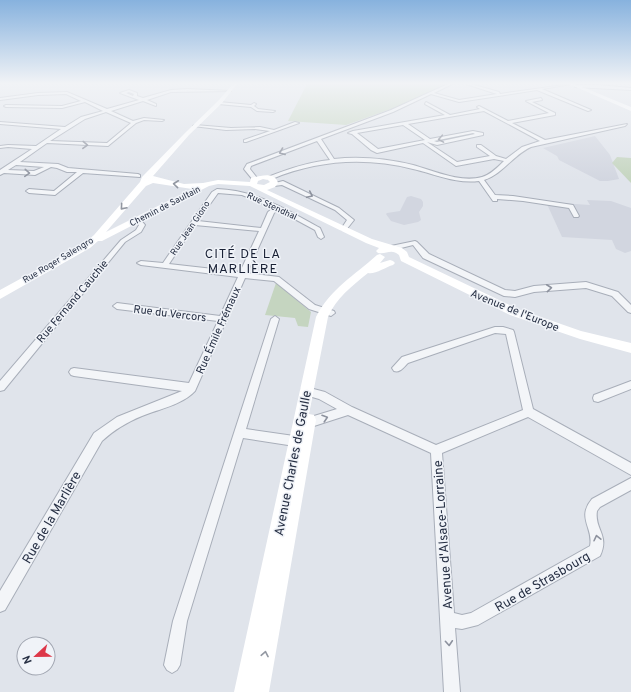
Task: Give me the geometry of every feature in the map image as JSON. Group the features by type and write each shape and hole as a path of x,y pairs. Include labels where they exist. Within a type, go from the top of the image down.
{"street":[{"path":"1,172 66,128 89,116"},
{"path":"121,116 133,122 144,119 162,120"},
{"name":"Rue Roger Salengro","path":"107,232 143,179 153,172 205,116"},
{"path":"378,116 249,165 247,169 255,184 264,188 272,182 306,165 333,160 377,163 439,180 447,177 465,180 480,179 491,175 506,160 520,150 545,142 625,125"},
{"path":"330,134 353,132 448,116"},
{"path":"497,116 545,142"},
{"path":"508,122 540,116"},
{"path":"46,142 108,145 132,126 133,122"},
{"path":"0,123 66,128"},
{"path":"246,141 297,123"},
{"path":"404,124 456,164 494,157"},
{"path":"195,126 233,129 269,129 274,131"},
{"path":"353,132 376,151 474,132 481,134 441,143 426,142"},
{"path":"318,138 333,160"},
{"path":"0,140 3,143 1,146 38,148"},
{"path":"479,146 494,157 506,160"},
{"path":"15,163 60,167 67,170 159,181 193,188"},
{"path":"306,165 313,168 344,164 377,163"},
{"path":"1,172 35,173 49,166"},
{"path":"29,191 55,194 82,171"},
{"path":"480,179 494,198 518,197 548,204 571,206 576,216"},
{"name":"Chemin de Saultain","path":"87,246 107,232 138,220 193,188 218,182 255,184"},
{"path":"272,182 288,185 340,210 351,220 344,229"},
{"name":"Avenue de l'Europe","path":"272,182 276,193 281,197"},
{"name":"Avenue de l'Europe","path":"255,184 369,241 389,255 428,270 514,312 580,335 631,348"},
{"name":"Rue Stendhal","path":"216,192 244,193 318,229 321,237"},
{"name":"Rue Jean Giono","path":"165,265 216,192"},
{"name":"Rue Émile Frémaux","path":"192,388 271,212 277,208"},
{"name":"Rue Fernand Cauchie","path":"1,386 123,241 140,230 142,225 138,220"},
{"path":"194,223 264,230"},
{"path":"389,255 415,243 424,255 436,262 445,264 510,294 534,289 586,285 615,294 631,310"},
{"name":"Rue Roger Salengro","path":"0,295 87,246"},
{"name":"Avenue Charles de Gaulle","path":"258,692 310,392 327,312 352,288 377,268 389,255"},
{"path":"428,270 436,262"},
{"path":"141,263 277,279 312,307 327,312"},
{"name":"Rue du Vercors","path":"117,306 223,320"},
{"path":"172,665 180,621 241,433 275,319"},
{"path":"397,368 405,360 495,330 510,332 529,412 631,469"},
{"path":"74,372 192,388"},
{"path":"598,398 631,385"},
{"name":"Rue de la Marlière","path":"0,605 94,443 103,432 122,419 179,397 192,388"},
{"path":"310,392 436,450"},
{"path":"305,421 318,420 348,410"},
{"name":"Avenue d'Alsace-Lorraine","path":"452,692 436,450 529,412"},
{"path":"241,433 301,442"},
{"name":"Avenue Charles de Gaulle","path":"245,692 301,442"},
{"name":"Rue de Strasbourg","path":"447,619 462,622 476,619 597,549 598,544 590,512 591,507 596,502 631,484"}],"shaded area":[{"path":"595,136 610,155 619,179 600,181 559,160 557,156 543,148"},
{"path":"411,196 421,199 423,202 423,206 419,212 421,220 404,225 391,221 386,214 400,211 407,197"},
{"path":"587,200 611,201 631,208 631,251 625,253 616,249 612,240 562,237 546,202 590,205"}],"green space":[{"path":"290,116 371,116 346,125 288,121"},
{"path":"617,157 631,158 631,183 612,163"},
{"path":"276,283 311,312 308,327 298,326 295,318 265,315"}],"district":[{"name":"CITÉ DE LA MARLIÈRE","path":"243,260"}]}
